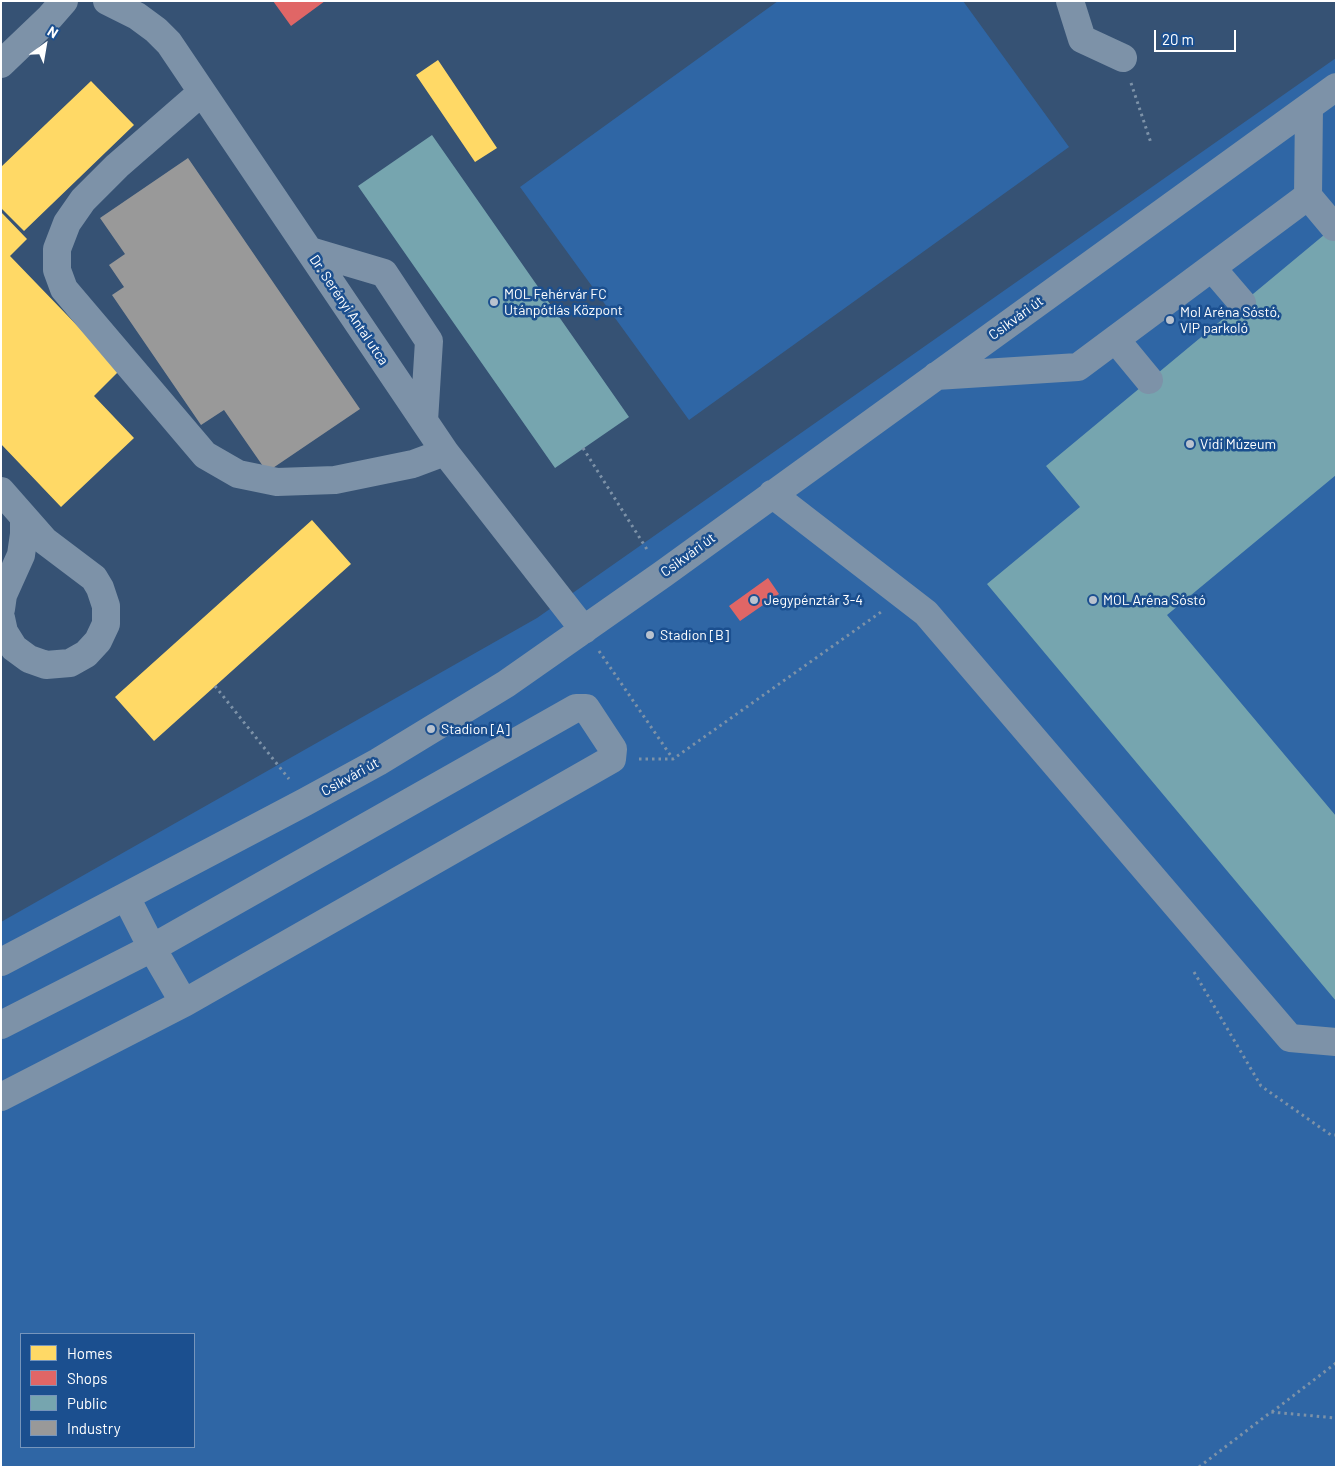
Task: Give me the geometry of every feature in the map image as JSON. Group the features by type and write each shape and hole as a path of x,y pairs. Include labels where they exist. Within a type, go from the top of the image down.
{"street":[{"name":"Dr. Serényi Antal utca","path":"107,1 137,16 156,30 169,43 445,452 584,630"},
{"path":"1070,1 1082,39 1123,58"},
{"path":"1,64 49,7"},
{"name":"Csikvári út","path":"1,962 378,762 506,684 663,574 1336,87"},
{"path":"202,92 117,166 83,200 67,223 57,249 57,270 64,289 205,454 238,474 277,482 335,480 413,464 445,452"},
{"path":"1309,107 1308,196 1334,226"},
{"path":"936,376 1078,367 1308,196"},
{"path":"310,251 384,273 429,340 424,421"},
{"path":"1212,268 1242,303"},
{"path":"1116,340 1150,380"},
{"path":"1,491 45,541 94,578 100,588 106,606 106,624 98,641 86,654 70,663 46,665 29,660 14,648 4,632 1,618"},
{"path":"772,494 926,613 1290,1038 1336,1042"},
{"path":"1,609 3,595 21,555 24,518"},
{"path":"1,1025 152,948 576,708 586,708 613,749 612,760 184,1003 1,1097"},
{"path":"126,897 152,948 184,1003"}],"path":[{"path":"1123,58 1151,143"},
{"path":"583,448 663,574"},
{"path":"612,760 672,760 904,596"},
{"path":"584,630 672,760"},
{"path":"215,686 277,763 304,802"},
{"path":"1194,971 1261,1086 1336,1136"},
{"path":"1199,1467 1336,1363"},
{"path":"1271,1412 1336,1418"}],"shaded area":[{"path":"778,1 963,1 1069,147 689,420 520,187"},
{"path":"1336,58 1336,1467 1,1467 1,922 537,618"}],"building: Homes":[{"path":"438,60 497,148 475,162 416,75"},
{"path":"91,81 134,125 24,231 1,208 1,167"},
{"path":"1,212 27,239 10,256 120,370 94,396 134,438 61,507 1,444"},
{"path":"312,520 351,564 154,741 115,697"}],"building: Shops":[{"path":"273,1 325,1 291,26"},
{"name":"Jegypénztár 3-4","path":"768,578 779,594 740,621 729,606"}],"building: Public":[{"name":"MOL Fehérvár FC Utánpótlás Központ","path":"432,135 629,417 555,468 358,186"},
{"name":"MOL Aréna Sóstó","path":"1336,225 1336,475 1167,615 1336,816 1336,1001 987,584 1080,507 1046,466"}],"building: Industry":[{"path":"188,158 360,409 267,472 224,410 201,425 112,295 124,287 109,265 125,254 100,218"}],"place":[{"name":"MOL Fehérvár FC Utánpótlás Központ","path":"494,302"},
{"name":"Mol Aréna Sóstó, VIP parkoló","path":"1170,320"},
{"name":"Vidi Múzeum","path":"1190,444"},
{"name":"Jegypénztár 3-4","path":"754,600"},
{"name":"MOL Aréna Sóstó","path":"1093,600"},
{"name":"Stadion [B]","path":"650,635"},
{"name":"Stadion [A]","path":"431,729"}]}
